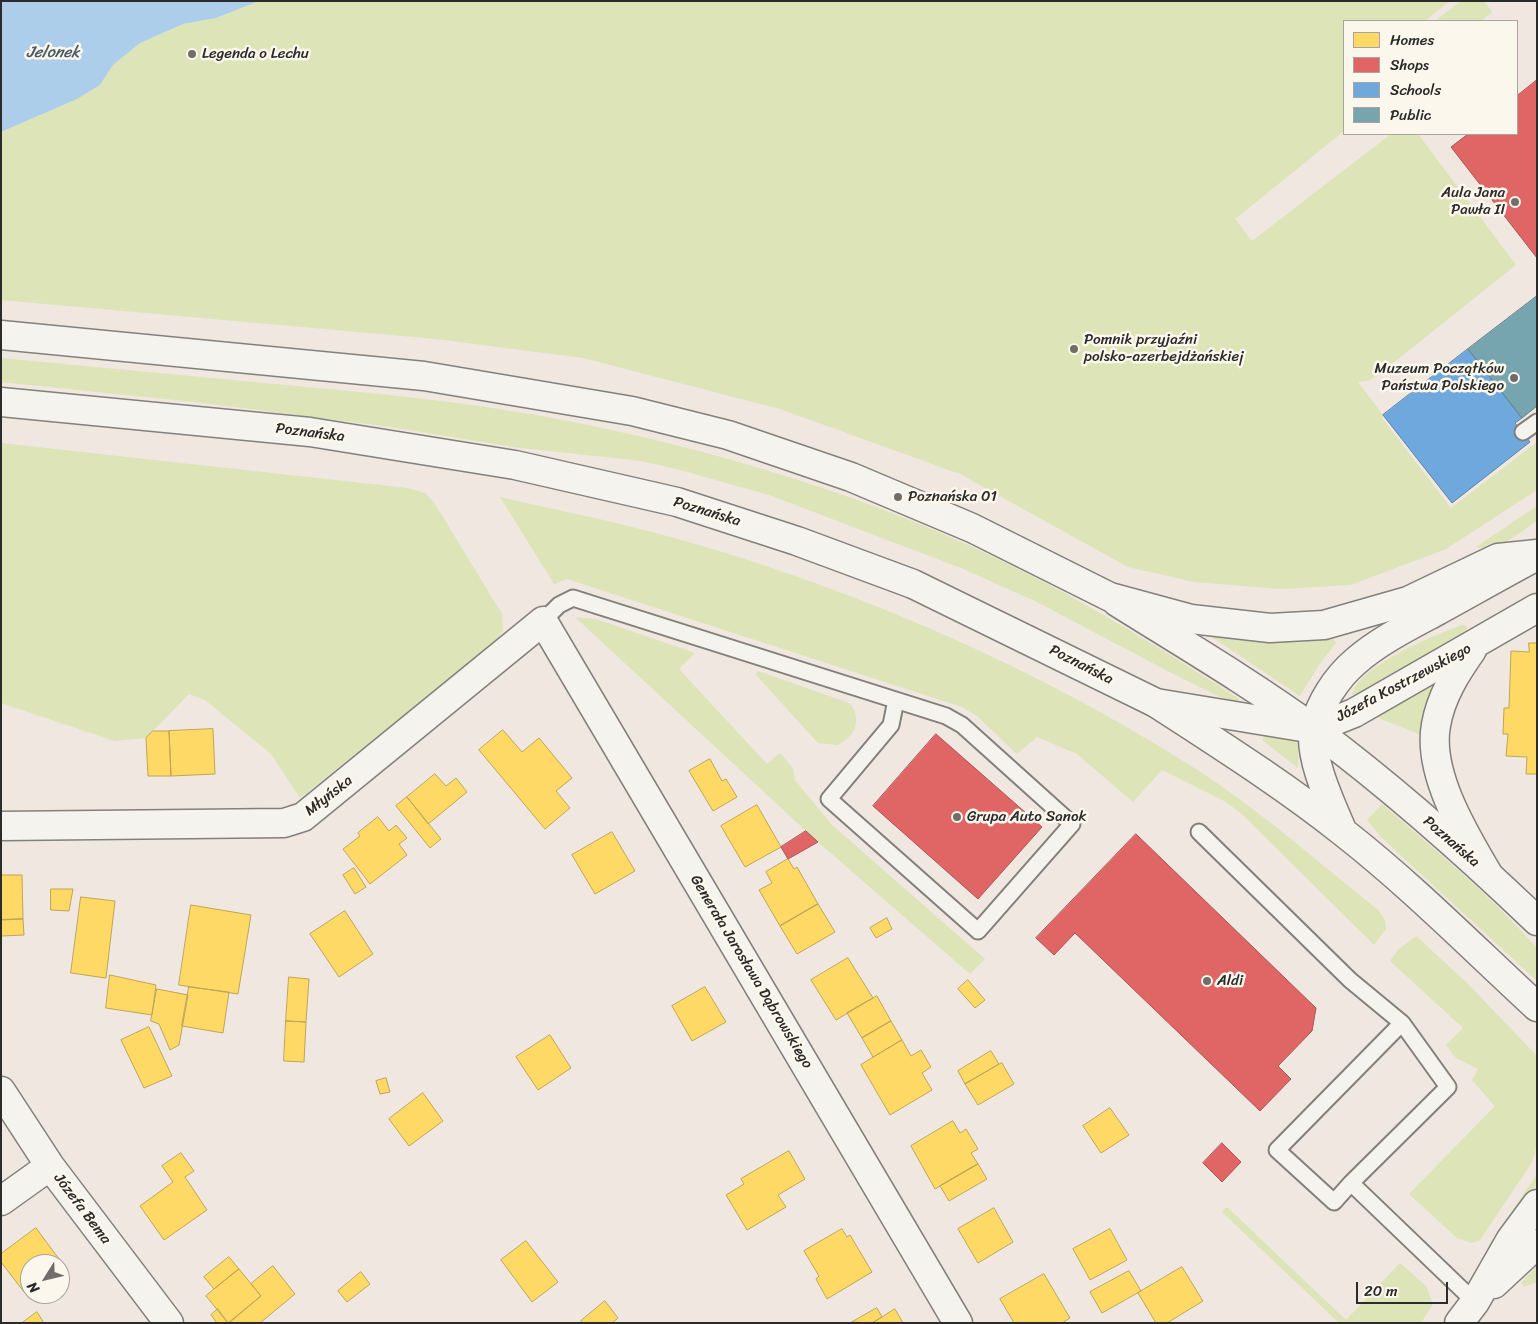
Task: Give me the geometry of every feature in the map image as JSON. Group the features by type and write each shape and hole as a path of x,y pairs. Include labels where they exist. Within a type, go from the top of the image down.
{"main road":[{"name":"Poznańska","path":"1,335 424,376 632,411 728,435 851,477 972,528 1110,597 1245,682 1314,730 1382,782 1488,874 1537,921"},
{"name":"Poznańska","path":"1,402 310,432 515,465 677,502 797,541 912,584 1156,703 1246,762 1343,831 1426,903 1537,1007"},
{"name":"Józefa Kostrzewskiego","path":"1110,597 1191,619 1270,628 1324,625 1408,601 1498,558 1537,555"},
{"name":"Józefa Kostrzewskiego","path":"1314,730 1328,694 1355,662 1416,622 1537,555"},
{"name":"Józefa Kostrzewskiego","path":"1314,730 1354,713 1537,608"},
{"name":"Młyńska","path":"1,826 284,823 302,817 544,621"},
{"name":"Generała Jarosława Dąbrowskiego","path":"544,621 958,1323"},
{"path":"1476,644 1453,676 1441,706 1436,727 1436,749 1442,779 1457,818 1488,874"},
{"path":"1156,703 1314,730"},
{"name":"Poznańska","path":"1314,730 1317,764 1328,797 1343,831"},
{"name":"Józefa Bema","path":"1,1091 50,1166 169,1323"},
{"path":"1,1201 50,1166"},
{"path":"1467,1312 1511,1239 1537,1204"},
{"path":"1467,1312 1537,1244"}],"lane":[{"path":"1523,432 1537,422"},
{"path":"544,621 559,605 573,598 896,700 946,716 962,725 1072,824 978,931 828,799 891,725 896,700"},
{"path":"1199,832 1350,980 1402,1023 1448,1087 1334,1202 1278,1150 1402,1023"},
{"path":"1352,1183 1467,1312"}],"green space":[{"path":"259,1 1450,1 1426,20 1343,20 1343,132 1235,219 1252,241 1390,135 1419,135 1516,265 1378,375 1368,381 1358,382 1383,415 1382,418 1451,508 1537,442 1537,490 1446,549 1350,585 1281,589 1194,582 1128,567 960,474 780,409 583,358 436,339 1,300 1,132 77,99 100,85 113,65 140,43 183,24 216,18"},
{"path":"1461,1 1484,1 1492,12 1482,20 1436,20"},
{"path":"1,358 349,391 499,409 573,422 636,436 761,468 883,510 943,534 1002,561 1059,590 1128,629 1238,698 1240,703 1237,705 1181,678 1035,601 961,568 769,495 680,470 641,461 513,447 391,427 203,403 1,382"},
{"path":"1,443 407,488 425,493 435,504 502,614 503,630 494,643 300,798 271,754 205,700 189,694 146,738 115,741 1,703"},
{"path":"500,497 640,529 785,572 929,628 1000,660 1069,695 1135,732 1222,787 1268,821 1378,910 1385,920 1386,929 1374,945 1243,815 1226,802 1162,770 1133,802 1077,754 1037,737 1017,754 977,716 962,707 567,579 554,584"},
{"path":"1537,506 1537,521 1515,536 1493,547 1476,547"},
{"path":"575,617 596,619 695,653 679,669 767,764 780,753 793,768 795,780 831,824 985,959 970,974 818,842"},
{"path":"1462,625 1467,626 1467,629 1452,642 1356,698 1352,694 1358,683 1369,672 1384,662 1400,652"},
{"path":"1203,631 1241,637 1333,639 1336,643 1321,662 1300,696"},
{"path":"758,671 849,703 856,715 855,727 852,733 837,745 818,743 757,676"},
{"path":"1433,683 1422,716 1423,733 1421,735 1376,717 1376,715"},
{"path":"1266,733 1289,735 1299,744 1298,768 1262,740"},
{"path":"1382,804 1481,891 1537,948 1537,981 1382,838 1367,820"},
{"path":"1416,936 1467,983 1537,1056 1537,1146 1531,1164 1480,1240 1472,1243 1457,1238 1409,1194 1495,1106 1472,1080 1478,1069 1456,1058 1446,1045 1463,1028 1390,961 1398,950"},
{"path":"1537,1174 1537,1184 1498,1240 1492,1246 1488,1246"},
{"path":"1227,1207 1346,1320 1400,1263 1426,1286 1433,1304 1421,1323 1339,1323 1222,1212"},
{"path":"1537,1266 1537,1282 1524,1287 1521,1283"}],"water":[{"name":"Jelonek","path":"1,1 259,1 216,18 183,24 140,43 113,65 100,85 77,99 1,132"}],"building: Homes":[{"path":"1529,643 1537,643 1537,774 1526,774 1527,757 1506,756 1508,734 1503,734 1504,708 1509,708 1511,651 1529,652"},
{"path":"213,729 215,774 171,776 169,731"},
{"path":"503,730 522,752 539,738 572,778 556,791 570,808 545,829 479,750"},
{"path":"153,731 169,731 171,776 148,776 146,738"},
{"path":"710,759 722,781 726,779 737,797 713,811 689,771"},
{"path":"435,774 446,786 456,778 467,792 428,824 407,797"},
{"path":"407,797 441,839 430,848 396,806"},
{"path":"757,805 781,847 745,867 721,826"},
{"path":"378,817 389,831 396,825 407,838 399,844 407,855 370,884 343,849 360,836 358,833"},
{"path":"612,832 635,871 595,894 572,855"},
{"path":"788,859 794,869 797,867 818,904 780,926 759,890 772,883 766,872"},
{"path":"354,868 366,887 355,894 343,875"},
{"path":"1,875 22,875 23,919 1,920"},
{"path":"51,889 73,889 69,911 51,910"},
{"path":"81,897 115,901 106,978 71,973"},
{"path":"818,904 835,932 797,954 780,926"},
{"path":"191,905 251,915 238,994 179,985"},
{"path":"345,911 373,954 339,977 310,934"},
{"path":"887,918 892,929 876,938 870,928"},
{"path":"23,919 24,935 1,936 1,920"},
{"path":"848,958 873,998 836,1020 811,980"},
{"path":"110,975 156,985 152,1015 106,1008"},
{"path":"289,977 309,979 306,1022 286,1021"},
{"path":"968,980 985,1000 975,1008 958,989"},
{"path":"189,987 229,992 223,1033 182,1026"},
{"path":"705,987 726,1022 692,1041 672,1006"},
{"path":"157,989 188,995 179,1045 170,1050 159,1024 151,1021"},
{"path":"877,996 891,1021 862,1038 847,1013"},
{"path":"286,1021 306,1022 304,1062 284,1061"},
{"path":"891,1021 902,1040 873,1057 862,1038"},
{"path":"149,1027 172,1076 144,1088 121,1040"},
{"path":"550,1035 571,1068 538,1090 516,1057"},
{"path":"902,1040 911,1056 921,1050 931,1067 922,1073 932,1090 890,1115 861,1065"},
{"path":"991,1051 999,1064 965,1084 958,1071"},
{"path":"1002,1063 1014,1084 978,1105 965,1084"},
{"path":"386,1078 390,1092 380,1094 376,1081"},
{"path":"423,1093 443,1121 409,1146 389,1119"},
{"path":"1110,1108 1129,1135 1101,1153 1083,1126"},
{"path":"953,1121 960,1133 966,1129 978,1149 971,1153 978,1164 935,1189 911,1146"},
{"path":"789,1151 805,1179 778,1195 786,1207 747,1230 726,1195 744,1184 741,1179"},
{"path":"181,1153 194,1171 185,1177 207,1210 164,1240 140,1206 173,1182 162,1166"},
{"path":"978,1164 987,1179 949,1201 940,1186"},
{"path":"994,1208 1013,1242 978,1263 958,1229"},
{"path":"36,1228 55,1254 20,1254 20,1287 1,1262 1,1254"},
{"path":"842,1229 847,1237 850,1235 872,1272 827,1299 816,1279 819,1276 804,1251"},
{"path":"1110,1229 1127,1260 1090,1280 1073,1249"},
{"path":"526,1241 558,1282 532,1302 501,1260"},
{"path":"229,1257 239,1269 214,1289 204,1277"},
{"path":"273,1266 295,1294 260,1323 229,1323 261,1296 251,1284"},
{"path":"1182,1267 1203,1301 1167,1323 1156,1323 1138,1293"},
{"path":"239,1269 261,1296 228,1323 206,1296"},
{"path":"1129,1271 1141,1291 1102,1313 1090,1292"},
{"path":"361,1272 370,1284 347,1302 338,1291"},
{"path":"1044,1274 1070,1318 1062,1323 1014,1323 1000,1299"},
{"path":"605,1301 618,1318 612,1323 582,1323 581,1321"},
{"path":"877,1308 882,1317 872,1323 852,1322"},
{"path":"218,1309 228,1323 217,1323 211,1315"},
{"path":"895,1309 903,1323 872,1323 882,1317"},
{"path":"37,1312 44,1323 22,1323"}],"building: Shops":[{"name":"Aula Jana Pawła II","path":"1537,80 1537,258 1451,147 1467,135 1518,135 1518,95"},
{"name":"Grupa Auto Sanok","path":"936,734 1042,827 978,899 873,806"},
{"path":"806,831 818,842 788,859 781,847"},
{"name":"Aldi","path":"1136,834 1316,1008 1312,1031 1278,1066 1291,1079 1260,1111 1075,933 1054,955 1036,938"},
{"path":"1222,1143 1241,1162 1222,1182 1203,1163"}],"building: Schools":[{"path":"1468,349 1522,418 1515,423 1530,442 1452,503 1383,415"}],"building: Public":[{"name":"Muzeum Początków Państwa Polskiego","path":"1537,296 1537,406 1522,418 1468,349"}],"place":[{"name":"Legenda o Lechu","path":"192,54"},
{"name":"Aula Jana Pawła II","path":"1515,202"},
{"name":"Pomnik przyjaźni polsko-azerbejdżańskiej","path":"1074,349"},
{"name":"Muzeum Początków Państwa Polskiego","path":"1514,378"},
{"name":"Poznańska 01","path":"898,497"},
{"name":"Grupa Auto Sanok","path":"957,817"},
{"name":"Aldi","path":"1207,981"}]}
